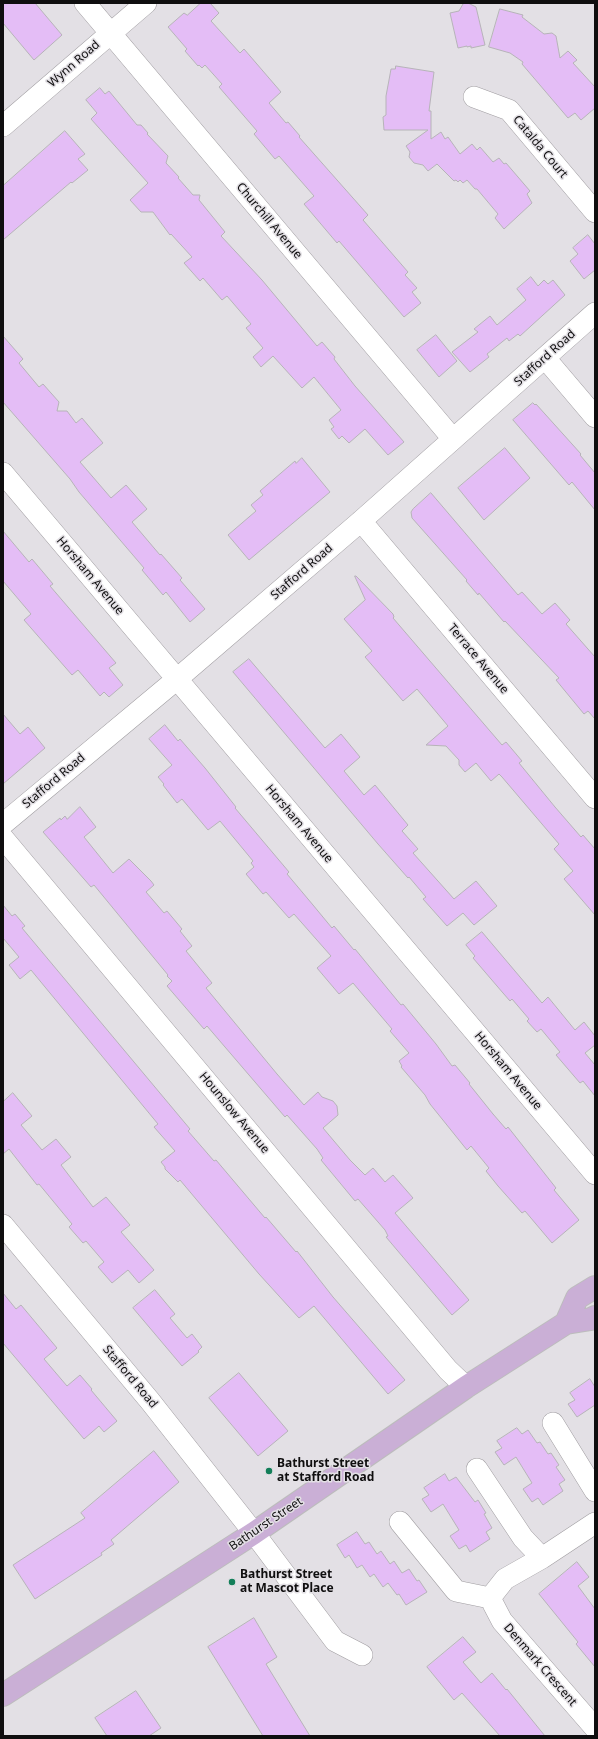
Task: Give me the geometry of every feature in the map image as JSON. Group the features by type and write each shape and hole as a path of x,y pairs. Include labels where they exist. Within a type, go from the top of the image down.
{"main road":[{"path":"566,1323 578,1298 595,1287"},
{"name":"Bathurst Street","path":"3,1695 254,1533 466,1387 566,1323 595,1317"}],"street":[{"name":"Churchill Avenue","path":"85,3 453,439"},
{"name":"Wynn Road","path":"3,126 146,3"},
{"name":"Catalda Court","path":"474,98 509,110 595,212"},
{"name":"Stafford Road","path":"3,824 361,521 595,313"},
{"path":"545,358 595,417"},
{"name":"Horsham Avenue","path":"3,473 595,1174"},
{"name":"Terrace Avenue","path":"361,521 595,798"},
{"name":"Hounslow Avenue","path":"3,838 448,1370 466,1387"},
{"name":"Stafford Road","path":"4,1228 150,1401 254,1533 335,1641 362,1655"},
{"path":"553,1423 595,1491"},
{"path":"477,1469 523,1538 542,1558"},
{"path":"400,1522 456,1591 490,1598 505,1579 542,1558 595,1523"},
{"name":"Denmark Crescent","path":"490,1598 502,1621 595,1728"}],"building":[{"path":"3,3 35,3 62,35 34,60 3,23"},
{"path":"201,3 210,3 219,13 211,21 240,53 244,49 281,92 269,103 286,123 288,122 300,136 299,137 368,215 363,220 408,272 405,275 417,288 412,292 421,303 404,317 339,241 337,243 304,204 314,196 279,156 275,159 254,134 257,131 219,87 222,84 205,65 202,68 199,65 198,66 185,51 187,49 168,27 184,13 187,15"},
{"path":"468,3 476,7 485,45 471,48 471,46 467,46 458,48 450,13 459,11 463,4"},
{"path":"500,9 523,15 522,17 544,34 552,33 556,36 560,58 568,51 577,60 573,63 595,87 595,108 581,120 575,113 568,118 522,64 523,62 510,53 489,47"},
{"path":"396,66 434,72 429,111 431,111 431,139 441,132 445,139 448,137 460,154 472,144 477,150 480,147 493,162 499,158 504,164 506,163 530,191 527,194 532,203 504,229 495,218 498,214 477,189 475,189 467,180 463,183 460,180 458,182 456,180 454,181 437,164 428,171 423,165 414,163 409,157 410,152 406,146 428,130 384,130 383,117 386,115 386,96 391,69 395,69"},
{"path":"100,88 105,94 109,91 137,125 141,125 148,133 147,134 168,156 166,163 193,195 200,195 199,200 225,232 221,236 262,280 317,346 322,342 335,357 334,359 355,386 404,442 388,455 365,429 349,443 342,436 339,439 331,429 334,427 329,420 341,410 314,377 302,388 273,356 261,367 253,357 263,348 246,328 251,324 227,296 222,300 203,278 200,281 184,263 192,257 171,234 170,235 153,212 141,212 130,200 148,183 91,119 97,113 86,100"},
{"path":"65,131 85,154 78,159 88,170 72,183 71,182 3,240 3,186"},
{"path":"588,235 595,244 595,270 584,279 570,261 578,254 573,248"},
{"path":"531,277 538,286 544,280 548,284 553,280 565,295 520,336 518,334 509,341 507,338 487,354 489,357 470,372 452,352 478,332 474,329 490,316 497,325 526,300 517,289"},
{"path":"436,335 457,361 439,377 417,350"},
{"path":"3,336 23,359 19,363 39,387 43,384 59,402 57,411 67,411 76,423 82,418 103,443 80,462 111,498 126,485 147,509 132,522 182,578 180,580 205,609 190,622 166,592 163,595 142,570 144,568 79,492 70,479 3,402"},
{"path":"533,403 535,405 536,404 581,454 580,455 595,473 595,510 572,482 569,485 513,420"},
{"path":"505,448 530,478 484,520 458,488"},
{"path":"302,458 330,492 249,560 228,535 256,511 251,505 263,495 260,491 295,461 296,463"},
{"path":"431,493 518,595 522,592 542,614 555,603 570,620 566,624 595,657 595,719 588,711 584,714 556,680 559,678 505,621 504,622 479,593 478,595 466,581 467,580 412,518 411,512 413,509"},
{"path":"3,531 29,562 32,559 53,584 50,586 116,663 109,668 123,685 109,697 104,692 100,696 78,670 72,675 24,620 31,614 3,581"},
{"path":"355,576 393,614 393,618 502,745 506,742 522,761 519,763 555,807 581,837 583,835 595,849 595,915 564,879 573,871 554,849 559,844 502,777 499,774 491,781 476,763 465,772 459,765 459,760 446,746 426,745 448,726 417,689 403,701 365,657 372,651 344,619 365,600"},
{"path":"249,659 325,748 341,734 360,757 344,771 364,795 375,785 408,825 402,831 418,849 413,853 454,899 476,881 497,906 474,925 463,913 447,926 423,899 426,897 378,844 233,672"},
{"path":"3,714 20,734 28,727 45,748 3,784"},
{"path":"165,725 178,741 180,739 205,768 236,807 235,808 289,872 287,874 332,928 334,926 401,1005 403,1004 452,1066 455,1065 493,1114 506,1129 508,1127 556,1188 554,1190 579,1220 552,1243 525,1211 522,1213 498,1186 486,1171 489,1168 471,1146 467,1150 430,1104 425,1095 401,1067 402,1066 399,1061 409,1053 390,1031 392,1029 353,983 339,994 317,968 331,956 294,914 289,918 266,892 263,894 246,874 254,867 251,863 253,861 220,821 208,830 182,799 177,803 163,785 164,784 158,777 172,765 149,739"},
{"path":"80,807 96,827 84,837 113,873 129,859 151,881 154,885 146,892 164,913 167,911 182,929 180,931 192,946 186,951 212,983 206,988 277,1074 304,1105 318,1092 322,1097 333,1101 337,1106 338,1115 323,1128 350,1160 365,1175 373,1168 385,1182 393,1175 413,1198 395,1213 469,1300 452,1315 386,1237 388,1236 385,1230 358,1199 355,1201 321,1160 323,1158 317,1149 287,1115 285,1117 207,1026 204,1029 167,986 172,981 167,976 168,975 94,885 91,887 43,832 60,818 61,820 65,816 67,819"},
{"path":"3,905 12,916 15,914 25,926 22,928 190,1129 188,1131 214,1161 216,1160 265,1218 266,1217 296,1252 297,1251 333,1297 405,1380 388,1394 314,1306 299,1318 259,1274 180,1180 178,1182 165,1169 161,1162 175,1151 154,1127 158,1124 31,970 20,979 9,965 19,957 3,938"},
{"path":"482,932 542,1003 548,997 575,1030 584,1022 595,1036 595,1045 585,1053 595,1065 595,1096 583,1081 580,1083 556,1055 560,1052 541,1029 537,1032 527,1021 529,1019 512,999 510,1001 473,958 475,956 466,945"},
{"path":"13,1093 32,1116 21,1125 42,1150 56,1139 71,1157 61,1165 93,1207 106,1197 130,1225 121,1232 154,1270 139,1283 128,1270 112,1283 98,1267 104,1262 86,1241 83,1243 69,1227 72,1224 39,1184 37,1185 9,1149 3,1154 3,1102"},
{"path":"155,1290 175,1314 170,1318 187,1338 192,1334 202,1347 198,1351 199,1352 182,1366 133,1308"},
{"path":"3,1293 16,1309 21,1305 57,1348 44,1359 67,1386 80,1375 117,1421 104,1432 99,1426 84,1439 3,1343"},
{"path":"239,1373 288,1431 258,1456 209,1398"},
{"path":"590,1379 595,1387 595,1405 577,1417 568,1404 575,1400 570,1393"},
{"path":"517,1428 522,1434 528,1430 537,1443 540,1442 548,1454 551,1453 559,1465 556,1467 565,1480 559,1484 563,1491 543,1505 538,1498 532,1502 523,1489 532,1483 516,1457 504,1465 495,1452 502,1448 497,1441"},
{"path":"154,1451 179,1482 111,1540 114,1544 101,1553 102,1555 35,1599 13,1565 85,1518 81,1513"},
{"path":"445,1474 449,1481 456,1477 475,1502 478,1500 486,1513 484,1514 492,1528 486,1532 490,1539 470,1552 466,1545 459,1549 450,1536 459,1530 443,1504 431,1512 422,1499 429,1495 424,1488"},
{"path":"357,1532 365,1544 369,1542 377,1554 381,1551 390,1564 394,1561 402,1573 409,1569 427,1592 406,1605 399,1594 397,1595 388,1583 383,1587 374,1574 370,1577 362,1565 357,1568 349,1555 345,1558 337,1545"},
{"path":"577,1562 589,1577 578,1586 595,1609 595,1667 576,1644 578,1642 539,1594"},
{"path":"254,1618 277,1657 266,1664 310,1736 263,1736 208,1647"},
{"path":"463,1637 476,1652 463,1662 481,1683 492,1673 545,1736 500,1736 462,1693 454,1700 427,1667"},
{"path":"136,1691 161,1728 149,1736 107,1736 95,1718"}],"place":[{"name":"Bathurst Street at Stafford Road","path":"269,1471"},
{"name":"Bathurst Street at Mascot Place","path":"232,1582"}]}
